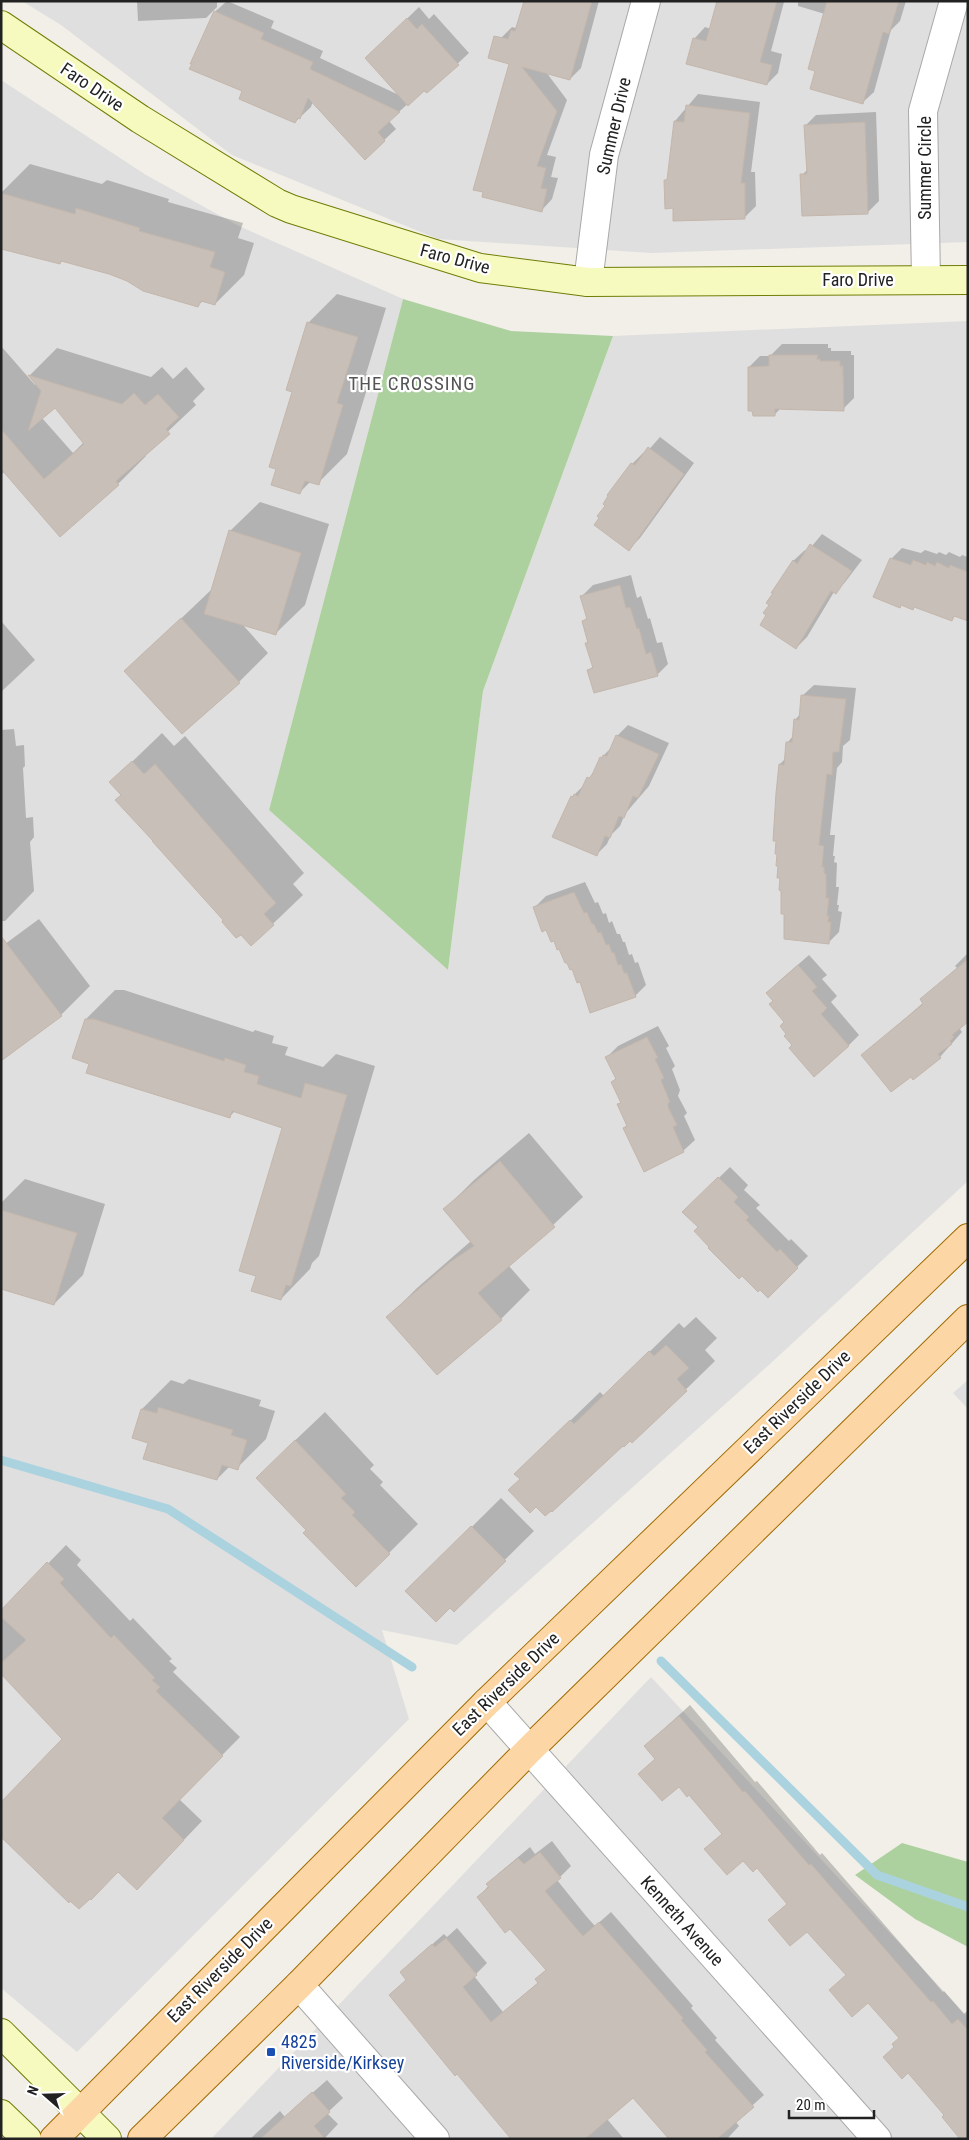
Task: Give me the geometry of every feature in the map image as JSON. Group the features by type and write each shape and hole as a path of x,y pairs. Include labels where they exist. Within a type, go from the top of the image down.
{"main road":[{"name":"East Riverside Drive","path":"54,2139 487,1702 968,1238"},
{"path":"142,2139 299,1985 529,1750 968,1319"}],"street":[{"name":"Summer Drive","path":"588,282 604,154 646,1"},
{"name":"Summer Circle","path":"926,280 923,111 954,1"},
{"name":"Faro Drive","path":"1,25 140,119 277,202 291,209 480,268 588,282 968,280"},
{"name":"Kenneth Avenue","path":"487,1702 877,2139"},
{"path":"299,1985 435,2139"},
{"path":"1,2033 107,2139"},
{"path":"1,2114 27,2139"}],"shaded area":[{"path":"22,1 968,1 968,242 651,253 438,239 232,155 61,25"},
{"path":"1,80 146,175 239,226 403,299 269,810 448,970 483,691 613,336 968,321 968,1181 771,1363 457,1645 382,1630 409,1719 77,2052 1,1988"},
{"path":"968,1380 968,1409 953,1393"},
{"path":"651,1677 968,2017 968,2139 211,2139"}],"green space":[{"path":"403,299 511,331 613,336 483,691 448,970 269,810"},
{"path":"902,1843 968,1862 968,1947 915,1919 855,1875"}],"building":[{"path":"524,1 592,1 570,80 522,67 557,111 537,166 546,168 541,188 547,189 542,212 482,197 483,192 473,190 509,64 488,58 494,36 508,39 511,30 515,31"},
{"path":"717,1 777,1 760,62 772,65 767,85 686,64 693,38 706,41"},
{"path":"827,1 899,1 889,34 883,32 863,104 810,89 815,71 808,69"},
{"path":"214,11 264,33 261,39 313,62 310,69 400,112 378,132 385,141 365,160 308,98 300,119 298,118 295,123 239,99 242,91 189,69"},
{"path":"407,18 417,29 422,24 459,65 427,93 424,91 408,106 365,58"},
{"path":"686,105 750,113 741,183 745,183 745,219 673,221 673,208 665,209 664,180 667,180 674,121 684,122"},
{"path":"865,122 868,214 802,216 800,174 807,174 804,125"},
{"path":"1,193 75,214 76,208 140,228 139,231 215,252 210,267 225,272 215,305 201,301 198,307 143,291 127,281 109,274 61,261 60,264 1,249"},
{"path":"307,322 358,337 337,403 343,405 319,485 305,481 300,494 271,485 276,469 269,467 292,392 286,390"},
{"path":"769,355 818,355 817,359 820,359 820,361 840,361 840,366 843,366 844,411 775,409 775,416 753,416 752,411 748,411 748,367 769,366"},
{"path":"28,375 122,404 134,393 145,405 158,394 179,417 166,429 170,434 116,481 119,485 60,537 1,469 1,429 44,479 84,444 55,408 28,431 41,391"},
{"path":"648,447 684,474 629,551 594,525 599,518 597,516 605,506 603,504 607,495 631,463 635,465"},
{"path":"229,530 301,553 276,635 204,614"},
{"path":"810,544 852,571 836,594 831,591 796,649 760,625 766,615 763,613 769,605 766,603 773,593 771,593 793,560 797,564"},
{"path":"890,558 911,565 913,560 926,565 927,562 935,566 937,562 949,568 950,565 968,572 968,621 954,616 952,621 914,607 913,610 901,605 900,608 873,597"},
{"path":"620,585 626,608 630,607 637,629 639,628 646,654 651,652 658,676 594,693 587,670 593,668 585,643 588,643 582,621 587,619 580,596"},
{"path":"181,618 240,683 182,734 124,671"},
{"path":"801,695 846,699 839,752 833,752 832,775 827,774 819,845 824,846 822,867 824,867 824,873 826,874 826,898 829,898 827,916 829,915 828,922 831,922 829,944 784,939 784,914 781,914 780,878 777,878 777,854 775,854 776,841 773,841 776,793 779,764 784,765 786,742 792,742 794,719 799,720"},
{"path":"616,735 659,754 638,798 633,796 624,818 619,816 610,838 605,836 597,856 552,837 571,796 573,797 574,794 578,796 587,777 589,778 592,775 600,757 602,758 603,755 607,756"},
{"path":"132,761 144,774 155,764 276,903 264,914 274,925 251,946 241,935 236,938 222,922 223,920 115,800 121,795 109,782"},
{"path":"574,892 584,913 587,912 598,933 601,932 606,945 609,944 612,953 614,952 618,965 621,964 624,973 627,973 636,997 590,1013 580,982 577,983 572,969 570,970 567,963 565,963 554,941 551,942 546,930 542,932 533,907"},
{"path":"1,936 62,1016 1,1061"},
{"path":"968,959 968,1022 952,1035 954,1037 950,1041 952,1044 938,1054 941,1058 913,1080 911,1077 891,1092 861,1055 923,1004 920,999"},
{"path":"798,965 817,987 812,991 827,1008 821,1014 849,1046 814,1077 789,1048 792,1045 784,1036 786,1034 780,1026 784,1022 769,1004 773,1001 766,993"},
{"path":"85,1019 94,1019 224,1061 225,1058 246,1065 244,1072 259,1076 257,1084 301,1098 305,1083 347,1095 291,1286 286,1285 281,1300 251,1291 256,1276 239,1271 282,1128 232,1111 230,1118 86,1073 89,1064 72,1058"},
{"path":"647,1037 658,1058 655,1059 664,1078 661,1080 670,1102 668,1107 677,1125 673,1127 684,1152 644,1172 623,1128 627,1126 617,1104 621,1103 611,1082 616,1079 605,1057"},
{"path":"500,1161 555,1227 478,1293 502,1320 437,1375 386,1317 450,1262 474,1246 443,1209"},
{"path":"718,1177 738,1197 734,1202 749,1217 746,1220 777,1252 780,1249 798,1268 768,1298 760,1290 758,1292 742,1276 739,1279 708,1248 694,1231 698,1227 682,1212"},
{"path":"1,1210 77,1233 54,1305 1,1289"},
{"path":"666,1345 689,1368 677,1379 687,1391 632,1443 630,1441 623,1446 552,1512 545,1516 536,1507 530,1513 508,1490 520,1479 514,1474 570,1420 574,1424 649,1351 654,1356"},
{"path":"158,1407 233,1430 231,1435 247,1440 238,1470 222,1465 217,1480 143,1459 148,1443 132,1438 141,1409 157,1413"},
{"path":"295,1440 346,1494 341,1498 355,1512 352,1515 390,1554 356,1587 303,1533 306,1530 256,1478"},
{"path":"471,1526 506,1561 454,1612 450,1608 436,1622 405,1591"},
{"path":"47,1562 64,1579 60,1583 111,1638 114,1635 155,1678 152,1680 160,1687 156,1691 223,1756 162,1818 184,1840 137,1890 118,1872 91,1900 79,1909 70,1901 69,1903 1,1837 1,1802 62,1739 1,1674 1,1663 26,1640 1,1617 1,1610"},
{"path":"679,1716 743,1792 745,1791 809,1865 811,1864 931,2002 933,2001 952,2024 958,2019 968,2030 968,2139 960,2139 942,2117 944,2115 908,2073 902,2079 883,2057 894,2047 892,2044 899,2038 868,2003 852,2017 829,1990 846,1975 807,1932 790,1946 768,1920 787,1904 757,1868 753,1872 743,1861 727,1875 704,1849 722,1834 689,1795 687,1797 679,1787 662,1801 638,1774 655,1759 644,1746"},
{"path":"540,1852 561,1878 545,1891 575,1927 583,1936 599,1922 683,2018 681,2020 707,2050 705,2052 754,2107 717,2139 669,2139 633,2098 585,2139 511,2139 457,2074 455,2076 389,1995 406,1980 400,1972 432,1944 435,1947 446,1938 477,1975 463,1987 491,2022 538,1983 535,1979 546,1970 510,1929 505,1933 477,1897 489,1887 486,1884 518,1858 524,1864"},
{"path":"312,2092 330,2112 314,2126 325,2139 260,2139"}],"waterway":[{"path":"1,1460 168,1509 412,1667"},
{"path":"661,1661 877,1875 968,1907"}],"place":[{"name":"4825 Riverside/Kirksey","path":"271,2052"}],"district":[{"name":"THE CROSSING","path":"412,383"}]}
